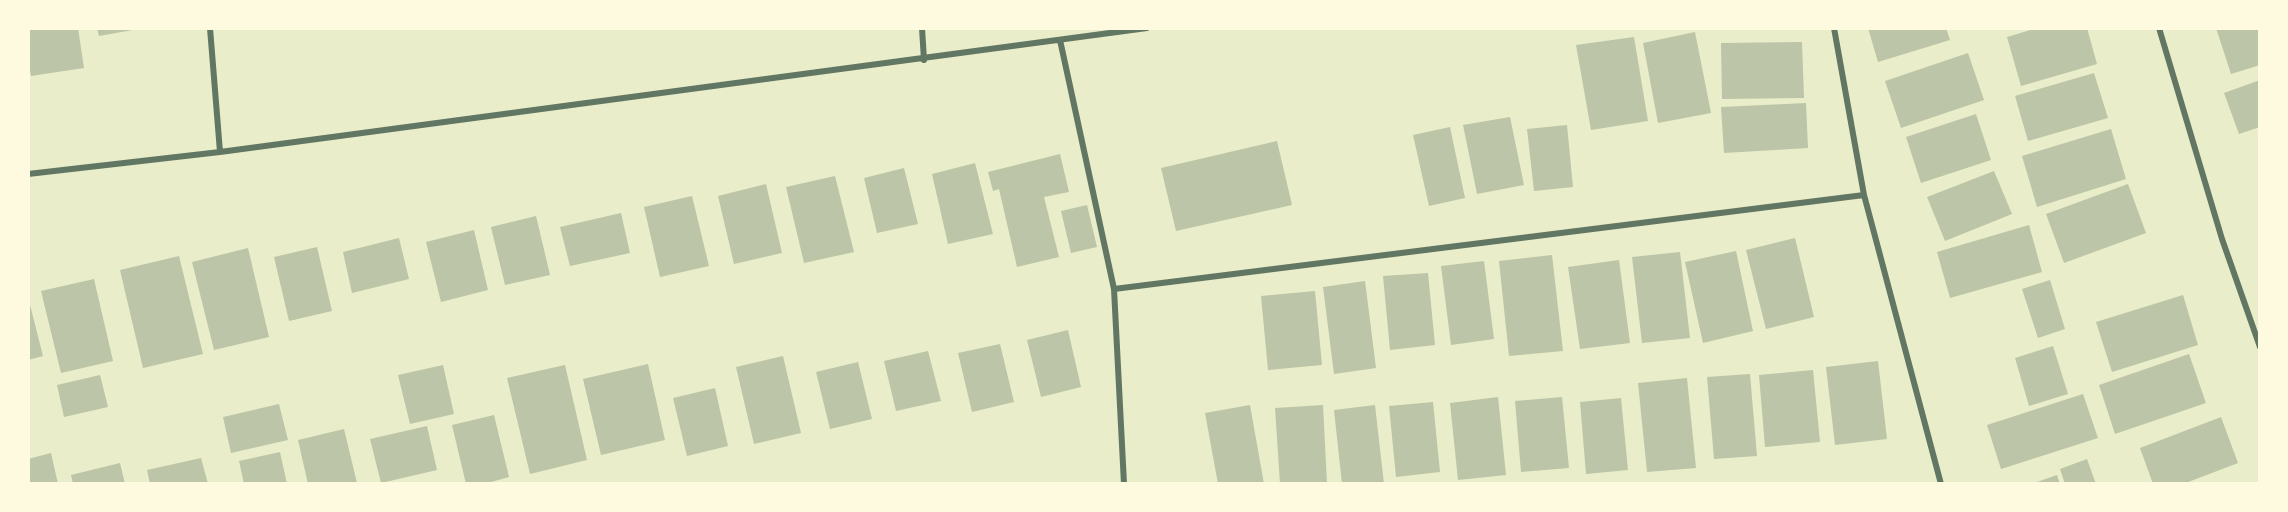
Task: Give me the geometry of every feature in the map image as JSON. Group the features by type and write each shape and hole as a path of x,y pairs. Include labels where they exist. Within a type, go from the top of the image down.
{"street":[{"path":"210,28 220,152"},
{"path":"922,28 924,60"},
{"path":"28,174 220,152 924,60 1148,28"},
{"path":"1834,28 1864,195 1941,483"},
{"path":"2159,28 2222,239 2259,347"},
{"path":"1060,40 1114,289 1124,483"},
{"path":"1114,289 1864,195"}],"building":[{"path":"28,28 78,28 84,68 31,76 28,60"},
{"path":"97,28 133,28 133,30 99,36"},
{"path":"1868,28 1946,28 1950,40 1878,62"},
{"path":"2037,28 2087,28 2097,64 2021,86 2007,37"},
{"path":"2216,28 2260,28 2260,65 2231,74"},
{"path":"1695,32 1711,113 1658,123 1643,43"},
{"path":"1634,37 1648,121 1591,130 1576,45"},
{"path":"1802,42 1804,98 1722,99 1721,43"},
{"path":"1968,53 1984,100 1901,128 1885,81"},
{"path":"2094,73 2108,118 2028,141 2015,96"},
{"path":"2260,80 2260,127 2239,134 2224,93"},
{"path":"1806,103 1808,148 1724,153 1721,107"},
{"path":"1976,114 1991,160 1921,183 1906,137"},
{"path":"1510,117 1524,185 1477,194 1463,125"},
{"path":"1567,125 1573,187 1534,191 1527,129"},
{"path":"1450,127 1465,198 1429,206 1413,135"},
{"path":"2111,129 2126,179 2037,207 2022,156"},
{"path":"1277,141 1292,205 1176,231 1161,168"},
{"path":"1060,154 1069,192 1044,197 1059,257 1017,267 999,189 993,191 988,172"},
{"path":"975,163 993,234 948,244 932,174"},
{"path":"904,168 918,224 877,233 864,178"},
{"path":"1994,171 2012,214 1945,241 1927,197"},
{"path":"835,176 854,252 804,263 786,187"},
{"path":"766,184 782,253 734,264 718,196"},
{"path":"2128,184 2146,233 2064,263 2046,214"},
{"path":"692,196 709,266 660,277 644,207"},
{"path":"1087,205 1097,247 1071,253 1061,211"},
{"path":"621,213 630,253 570,266 560,227"},
{"path":"536,216 550,275 505,285 491,227"},
{"path":"2029,225 2042,272 1950,298 1937,252"},
{"path":"474,230 488,290 441,302 426,242"},
{"path":"399,238 409,279 352,293 343,252"},
{"path":"1795,238 1814,317 1766,329 1746,250"},
{"path":"317,247 332,311 289,321 274,257"},
{"path":"248,248 269,337 214,350 192,262"},
{"path":"1736,251 1753,331 1703,343 1685,262"},
{"path":"1680,252 1690,338 1642,343 1632,257"},
{"path":"1552,255 1563,351 1509,356 1499,261"},
{"path":"179,256 203,354 143,368 120,270"},
{"path":"1619,260 1630,343 1580,349 1568,267"},
{"path":"1484,261 1494,339 1451,345 1441,266"},
{"path":"1428,273 1435,345 1390,350 1383,276"},
{"path":"94,279 113,361 61,373 41,291"},
{"path":"2050,280 2065,329 2038,338 2022,289"},
{"path":"1365,281 1376,368 1334,374 1323,287"},
{"path":"1315,291 1322,365 1268,370 1261,296"},
{"path":"2183,295 2198,345 2112,372 2096,322"},
{"path":"28,297 43,356 28,360"},
{"path":"1068,330 1081,387 1041,397 1027,340"},
{"path":"1000,344 1014,402 972,412 958,353"},
{"path":"2053,346 2068,394 2029,406 2015,358"},
{"path":"928,351 941,401 896,411 884,361"},
{"path":"2189,354 2206,403 2115,434 2099,385"},
{"path":"783,356 801,433 754,444 736,367"},
{"path":"1878,361 1887,439 1835,445 1826,367"},
{"path":"858,362 872,419 830,429 816,372"},
{"path":"648,364 665,440 601,455 583,379"},
{"path":"443,365 454,414 410,424 398,375"},
{"path":"565,365 587,460 530,474 507,378"},
{"path":"1813,370 1820,442 1765,447 1759,375"},
{"path":"1750,374 1757,456 1714,459 1707,377"},
{"path":"100,375 108,407 64,417 57,385"},
{"path":"1687,378 1696,468 1647,472 1638,383"},
{"path":"715,388 728,446 687,456 673,398"},
{"path":"2083,394 2098,438 2001,469 1987,425"},
{"path":"1498,397 1506,475 1458,480 1450,403"},
{"path":"1562,397 1569,468 1521,472 1515,401"},
{"path":"1621,398 1628,470 1586,474 1580,402"},
{"path":"1433,402 1440,472 1396,477 1389,406"},
{"path":"279,404 288,440 231,453 223,417"},
{"path":"1250,405 1264,484 1218,484 1205,413"},
{"path":"1323,405 1327,484 1280,484 1275,408"},
{"path":"1375,405 1384,484 1342,484 1334,410"},
{"path":"494,415 509,477 484,484 466,484 452,425"},
{"path":"2221,417 2238,463 2183,484 2153,484 2140,448"},
{"path":"427,426 437,470 381,483 370,439"},
{"path":"344,429 357,483 308,484 298,440"},
{"path":"280,452 287,484 244,484 239,461"},
{"path":"51,453 58,484 28,484 28,459"},
{"path":"201,458 208,484 150,484 147,470"},
{"path":"2087,459 2096,484 2065,484 2060,469"},
{"path":"120,463 125,484 73,484 71,475"},
{"path":"2057,475 2060,484 2034,484 2034,483"}]}
